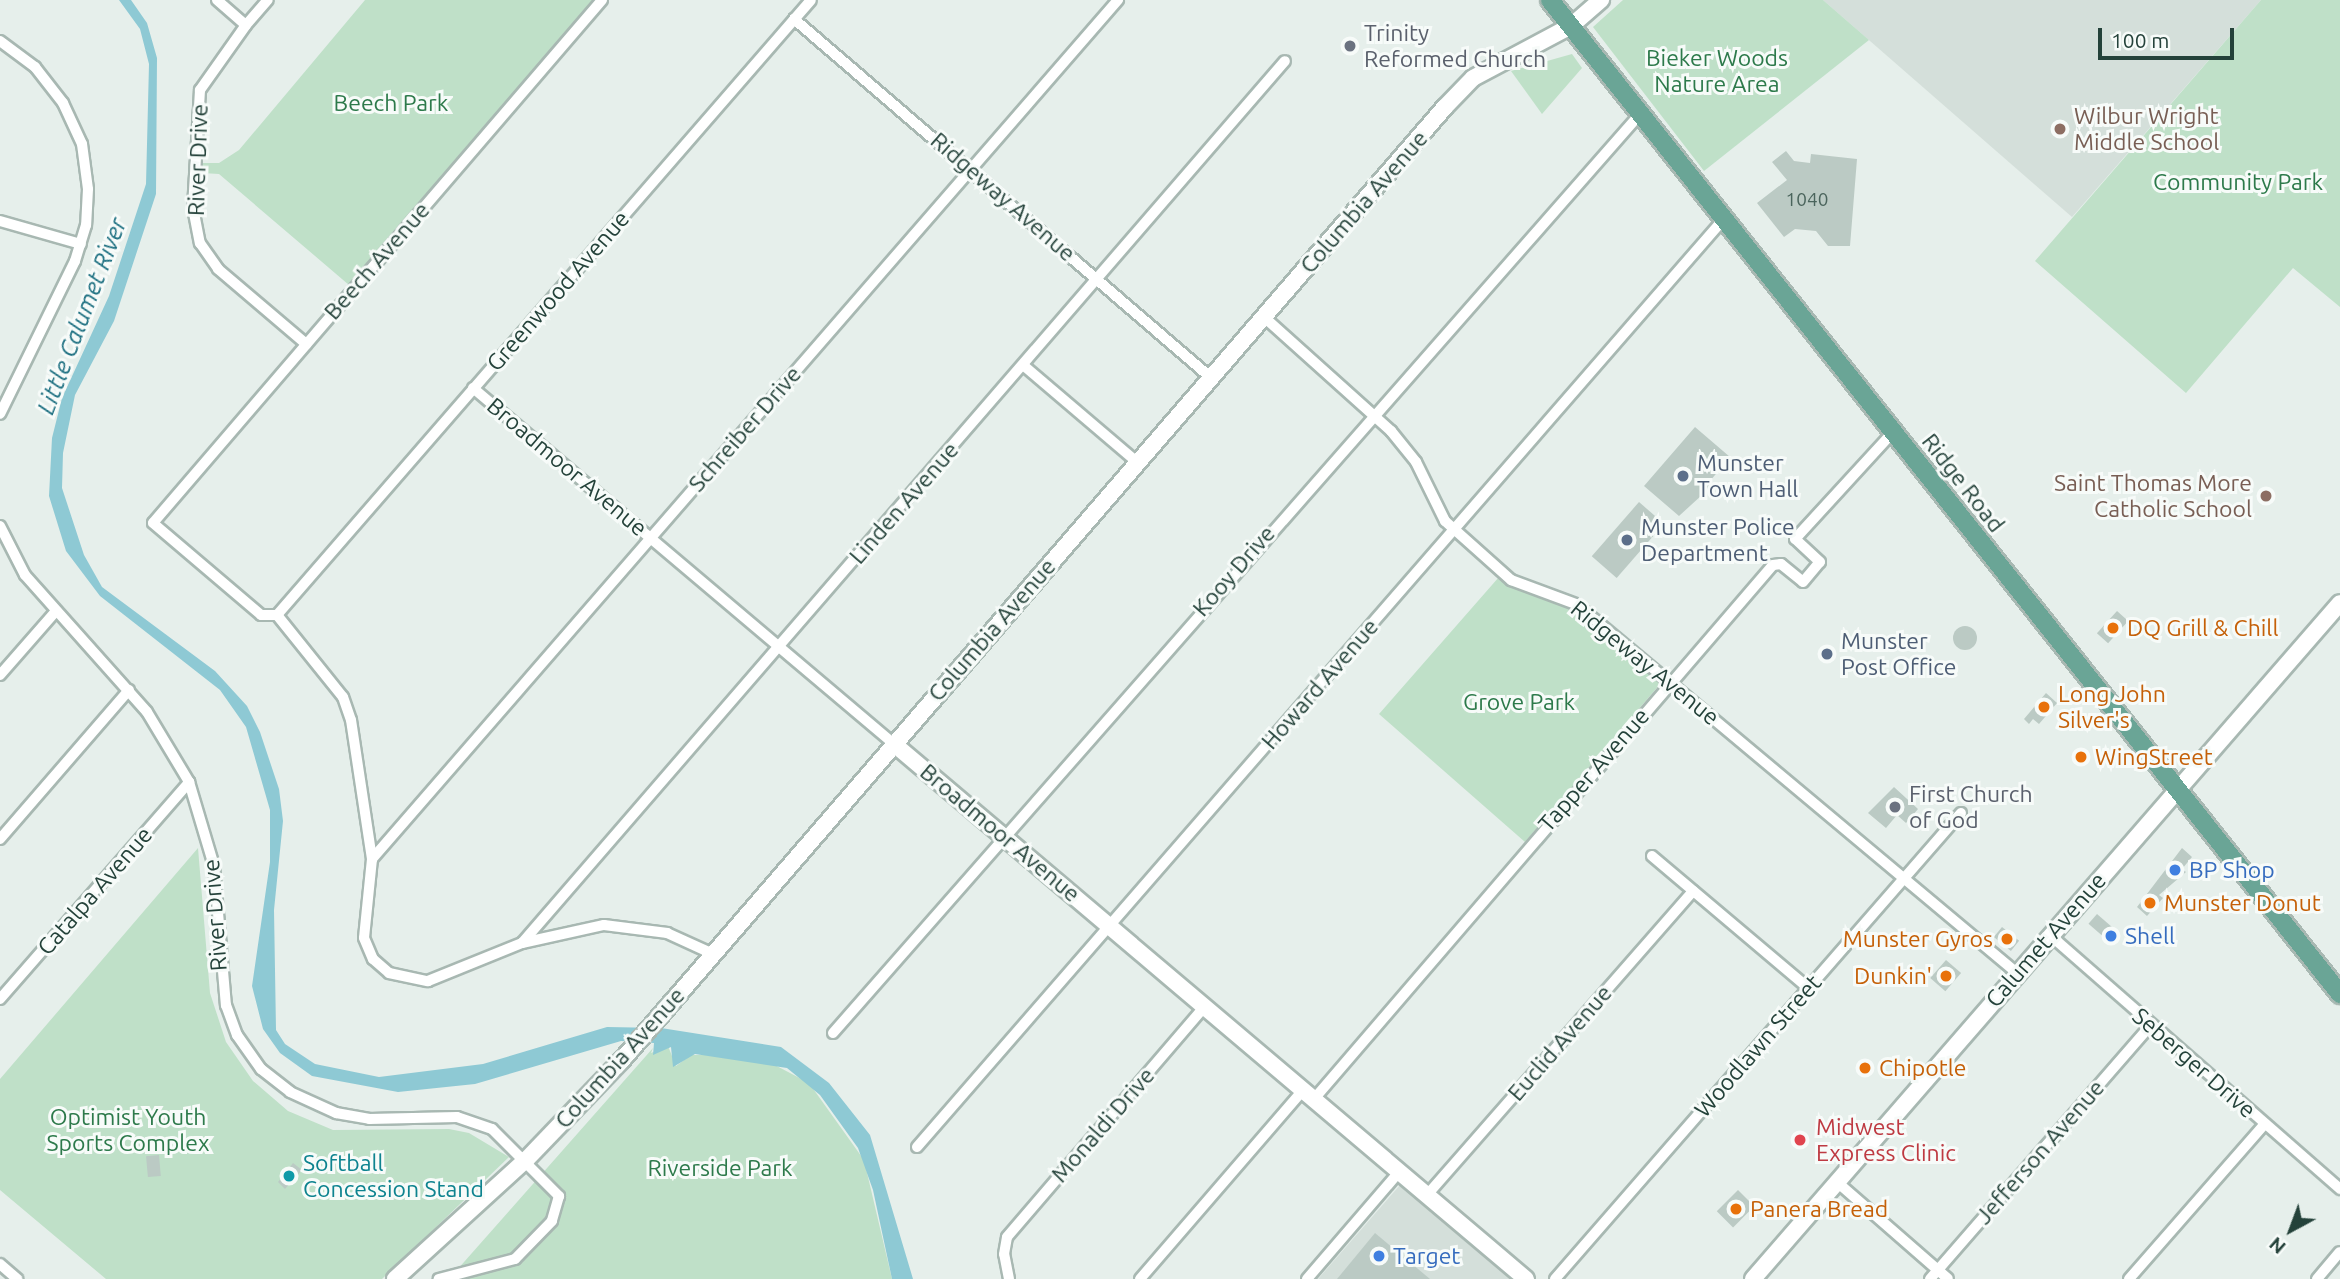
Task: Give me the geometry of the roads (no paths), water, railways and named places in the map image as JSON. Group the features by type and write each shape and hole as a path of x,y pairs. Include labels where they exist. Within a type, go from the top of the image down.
{"main road":[{"name":"Ridge Road","path":"1550,0 1722,221 2340,994"}],"street":[{"path":"217,0 246,25"},
{"name":"River Drive","path":"268,0 246,25 200,90 195,226 218,269 306,344"},
{"name":"Beech Avenue","path":"277,615 261,615 153,523 602,0"},
{"name":"Greenwood Avenue","path":"277,615 811,0"},
{"name":"Schreiber Drive","path":"372,859 1118,0"},
{"name":"Columbia Avenue","path":"395,1279 527,1159 622,1060 1136,462 1473,78 1571,26 1601,0"},
{"name":"Ridgeway Avenue","path":"794,19 1210,377"},
{"path":"0,41 35,67 74,124 88,189 81,244 0,414"},
{"name":"Linden Avenue","path":"522,943 1285,61"},
{"name":"Kooy Drive","path":"833,1032 1371,415 1640,114"},
{"path":"0,221 81,244"},
{"name":"Howard Avenue","path":"917,1147 1107,924 1457,529 1509,461 1722,221"},
{"name":"Ridgeway Avenue","path":"1264,317 1371,415 1416,462 1440,514 1511,580 1576,604 2017,973"},
{"path":"1023,365 1136,462"},
{"name":"Broadmoor Avenue","path":"473,388 1526,1279"},
{"name":"Tapper Avenue","path":"1140,1279 1308,1094 1773,565 1781,564 1803,582 1820,562 1795,539 1893,432"},
{"name":"River Drive","path":"0,526 25,575 129,690 189,782 214,866 224,997 237,1035 261,1069 290,1092 336,1113 474,1121 492,1129 527,1159 559,1196 552,1221 506,1265 439,1279"},
{"name":"Calumet Avenue","path":"1753,1279 2340,603"},
{"path":"0,676 55,611"},
{"path":"277,615 331,678 348,708 372,859 364,938 373,959 389,974 428,981 522,943 579,928 627,925 667,933 713,954"},
{"path":"0,839 129,690"},
{"name":"Catalpa Avenue","path":"0,999 189,782"},
{"name":"Woodlawn Street","path":"1555,1279 1961,813"},
{"path":"1652,856 1808,988"},
{"name":"Euclid Avenue","path":"1427,1195 1693,891"},
{"name":"Seberger Drive","path":"2050,935 2340,1189"},
{"name":"Monaldi Drive","path":"1009,1279 1004,1245 1204,1007"},
{"name":"Jefferson Avenue","path":"1934,1275 2151,1025"},
{"path":"2129,1279 2264,1125"},
{"path":"1307,1279 1399,1172"},
{"path":"1837,1182 1934,1275 1948,1279"},
{"path":"2317,1279 2340,1252"},
{"path":"0,1264 18,1279"}],"water":[{"path":"119,0 131,0 147,23 157,58 156,194 114,321 75,395 63,453 62,488 84,555 102,587 215,671 247,706 260,732 279,789 283,821 274,910 276,1030 285,1044 315,1064 379,1077 483,1064 607,1027 661,1028 781,1047 829,1083 870,1135 913,1279 892,1279 873,1190 858,1148 820,1095 787,1068 695,1054 673,1067 671,1047 653,1055 654,1043 621,1041 475,1084 398,1092 312,1076 280,1053 263,1029 252,986 270,862 270,810 246,727 220,690 100,596 66,551 49,496 52,438 62,398 109,296 146,184 149,64 140,29"}],"place":[{"name":"Trinity Reformed Church","path":"1350,46"},
{"name":"Wilbur Wright Middle School","path":"2060,129"},
{"name":"Munster Town Hall","path":"1683,476"},
{"name":"Saint Thomas More Catholic School","path":"2266,496"},
{"name":"Munster Police Department","path":"1627,540"},
{"name":"DQ Grill & Chill","path":"2113,628"},
{"name":"Munster Post Office","path":"1827,654"},
{"name":"Long John Silver's","path":"2044,707"},
{"name":"WingStreet","path":"2081,757"},
{"name":"First Church of God","path":"1895,807"},
{"name":"BP Shop","path":"2175,870"},
{"name":"Munster Donut","path":"2150,903"},
{"name":"Shell","path":"2111,936"},
{"name":"Munster Gyros","path":"2007,939"},
{"name":"Dunkin'","path":"1946,976"},
{"name":"Chipotle","path":"1865,1068"},
{"name":"Midwest Express Clinic","path":"1800,1140"},
{"name":"Softball Concession Stand","path":"289,1176"},
{"name":"Panera Bread","path":"1736,1209"},
{"name":"Target","path":"1379,1256"}],"park label":[{"name":"Bieker Woods Nature Area","path":"1717,71"},
{"name":"Beech Park","path":"391,103"},
{"name":"Community Park","path":"2238,182"},
{"name":"Grove Park","path":"1519,702"},
{"name":"Optimist Youth Sports Complex","path":"128,1130"},
{"name":"Riverside Park","path":"720,1168"}],"water label":[{"name":"Little Calumet River","path":"82,316"}]}
